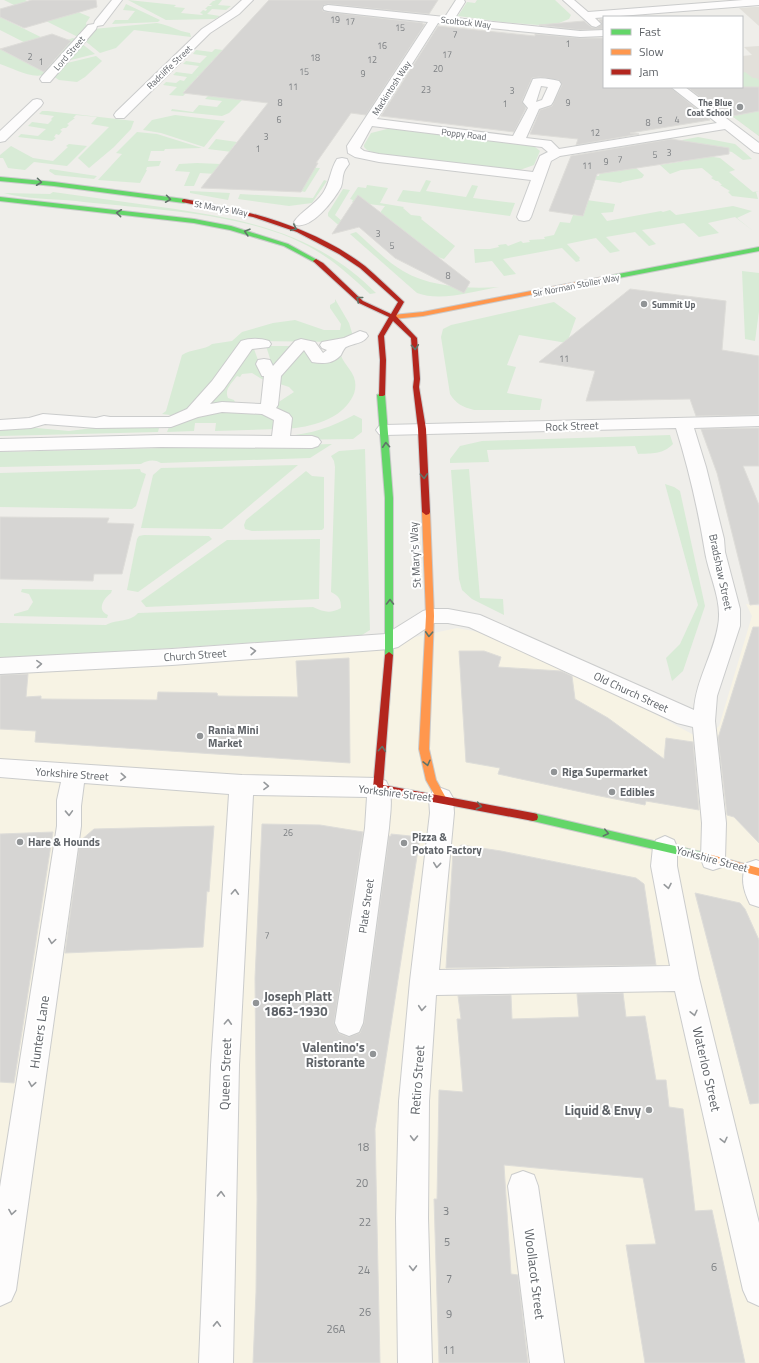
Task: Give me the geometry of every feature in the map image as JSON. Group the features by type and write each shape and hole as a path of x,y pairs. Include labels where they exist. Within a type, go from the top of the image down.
{"main road":[{"name":"St Mary's Way","path":"0,178 41,182 188,202 241,211 271,219 292,227 324,243 359,264 401,302 381,336 383,360 381,398 385,430 389,498 390,641 378,788"},
{"name":"St Mary's Way","path":"0,199 194,221 231,228 286,244 321,264 361,302 393,317 414,338 417,379 416,387 422,430 430,616 424,749 431,780 441,798"},
{"name":"Sir Norman Stoller Way","path":"393,317 423,314 759,249"},
{"name":"Yorkshire Street","path":"378,788 441,798 538,818 665,847 757,871"}],"street":[{"name":"Lord Street","path":"46,79 117,0"},
{"name":"Radcliffe Street","path":"120,115 206,31 234,12 248,0"},
{"path":"568,0 603,31"},
{"path":"679,0 698,16"},
{"path":"448,20 460,2"},
{"path":"586,16 759,2"},
{"name":"Scoltock Way","path":"332,4 436,19 584,35 603,32"},
{"path":"106,14 122,15"},
{"name":"Mackintosh Way","path":"436,19 352,146 354,150 360,154 378,158 539,178"},
{"name":"Radcliffe Street","path":"192,29 206,31"},
{"path":"678,88 759,150"},
{"path":"117,102 132,103"},
{"path":"0,138 37,103"},
{"path":"518,140 534,107"},
{"name":"Poppy Road","path":"368,122 546,144 556,153"},
{"path":"524,217 545,159 556,153 727,125"},
{"path":"301,222 323,203 337,181 337,174 342,166 342,162"},
{"path":"273,373 315,344 348,342 360,336"},
{"path":"193,413 218,385 247,344 260,344 267,370 273,373"},
{"path":"265,409 269,405 273,373"},
{"path":"0,425 31,423 43,419 100,422 164,419 171,422 193,413 222,406 265,409 283,418 280,442"},
{"path":"161,441 164,419"},
{"name":"Rock Street","path":"385,430 759,421"},
{"name":"Bradshaw Street","path":"683,422 697,467 714,539 715,552 730,609 729,626 706,696 704,721"},
{"path":"0,445 161,441 312,442"},
{"path":"390,641 430,616"},
{"name":"Old Church Street","path":"430,616 448,616 472,620 679,715 704,721"},
{"name":"Church Street","path":"0,666 172,657 390,641"},
{"path":"704,721 714,823 713,859"},
{"name":"Yorkshire Street","path":"0,768 242,785 378,788"},
{"name":"Hunters Lane","path":"0,1290 69,826 68,807 75,774"},
{"name":"Queen Street","path":"216,1363 225,1065 242,785"},
{"name":"Plate Street","path":"349,1023 377,828 379,805 378,788"},
{"name":"Retiro Street","path":"415,1363 412,1218 414,1101 424,981 442,813 441,798"},
{"name":"Waterloo Street","path":"665,847 666,872 686,978 759,1290"},
{"path":"757,871 756,888 759,896"},
{"path":"424,981 438,983 686,978"},
{"name":"Woollacot Street","path":"524,1186 547,1363"}],"shaded area":[{"path":"754,7 759,7 759,26 739,8"},
{"name":"The Blue Coat School","path":"759,46 759,136 694,88 743,88 743,56 752,55 744,47"},
{"path":"746,604 759,606 759,1363 0,1363 0,668 355,650 457,628 489,634 572,669 703,740 719,726 752,616"}],"green space":[{"path":"4,0 25,0 39,6 78,12 90,17 86,23 87,27 78,37"},
{"path":"128,0 176,5 174,7 185,8 181,13 202,15 203,14 200,13 203,10 206,11 207,9 205,9 212,5 209,5 213,1 216,1 214,0 222,0 218,5 231,6 226,10 212,9 207,14 220,16 215,19 166,20"},
{"path":"477,0 555,0 571,15 569,19 554,25 502,22 458,16 467,2 475,3"},
{"path":"126,4 160,20 158,22 112,24 115,20 128,20 135,11 123,10"},
{"path":"0,17 55,44 73,38 77,40 59,60 0,30"},
{"path":"157,23 190,33 191,37 134,30 116,48 100,53 84,40 93,29"},
{"path":"81,43 95,54 67,61"},
{"path":"0,49 35,67 53,61 57,63 46,74 35,76 29,75 0,64"},
{"path":"215,49 223,50 221,52 224,52 221,55 218,55 216,57 219,57 211,62 211,66 206,68 209,68 206,71 203,71 201,77 198,76 196,79 199,79 196,82 191,84 193,91 185,90 183,93 186,93 183,96 169,95 177,87 163,85 166,82 176,83 180,80 184,81 187,77 173,75 176,72 192,74 199,66 183,64 186,61 200,63 207,56 193,54 196,50 212,52"},
{"path":"96,56 102,61 85,77 77,82 59,80 53,76 63,64"},
{"path":"745,72 753,78 759,80 759,92 743,87 743,73"},
{"path":"694,88 712,88 747,113 759,111 759,136"},
{"path":"210,94 242,100 229,113 222,116 171,111 172,109 193,112 199,105 217,107 222,101 205,99"},
{"path":"42,111 134,121 131,129 114,147 89,168 78,158 109,127 91,124 97,117 76,115 73,118 75,118 67,124 69,125 66,128 60,130 62,131 59,135 56,134 54,137 56,138 52,141 18,137 21,134 38,136 46,129 28,126 32,122 48,124 52,120 51,119 54,116 39,114"},
{"path":"175,115 225,121 204,147 161,133 143,130 152,120"},
{"path":"391,128 528,145 534,146 540,151 534,165 517,171 377,154 367,150 364,147 371,133"},
{"path":"137,132 157,134 202,148 151,151 148,161 161,161 159,166 147,167 147,170 140,183 98,180 122,154 116,153"},
{"path":"698,137 735,144 752,159 743,160 732,152 687,144 682,140"},
{"path":"216,139 237,142 232,148 260,152 257,155 208,149"},
{"path":"69,144 87,146 67,166 34,162 25,170 8,168 3,158 0,158 0,155 11,146 33,158 53,161 68,147 66,146"},
{"path":"701,155 720,158 735,170 729,172 753,192 759,191 756,192 758,199 732,196 728,192 730,191 720,185 722,185 718,181 711,178 713,177 702,168 681,170 670,174 660,165 685,161"},
{"path":"197,163 320,168 305,192 232,175 200,173 194,186 184,186 190,172 175,171 179,164"},
{"path":"635,167 644,175 642,178 621,183 575,177 577,173 599,176 600,171"},
{"path":"50,169 97,176 94,179 55,175 49,171"},
{"path":"324,180 327,181 312,203 289,206 238,199 240,194 313,198"},
{"path":"426,180 431,181 426,191 466,197 472,185 478,186 473,198 515,203 510,216 397,201 403,190 420,192"},
{"path":"367,185 388,188 380,203 404,207 403,208 411,215 420,216 422,218 421,219 455,246 444,259 428,254 427,250 393,222 368,229 385,206 352,202 353,200 350,199 358,187 366,188"},
{"path":"343,189 350,190 335,215 351,229 344,230 328,216 328,213"},
{"path":"190,191 230,193 228,200 190,193"},
{"path":"53,192 221,217 249,223 276,231 303,242 328,255 352,272 376,293 370,294 341,268 323,255 297,241 268,230 237,221 204,215 76,201 30,198 4,193 50,194"},
{"path":"558,196 615,204 613,212 601,213 607,221 661,211 663,212 670,210 676,215 733,206 752,211 737,218 753,231 735,217 708,223 719,233 699,237 684,223 642,230 656,244 649,246 635,232 606,237 620,251 610,253 596,238 567,244 580,258 580,261 576,262 562,248 503,259 516,274 504,276 492,261 475,263 474,249 490,249 499,247 498,245 506,244 508,246 521,241 523,243 530,242 529,240 545,239 544,237 554,235 560,222 570,223 573,215 581,216"},
{"path":"356,232 391,263 403,271 425,281 462,287 499,287 447,296 417,293 350,234"},
{"path":"742,271 759,273 759,311 755,341 745,339"},
{"path":"335,299 349,323 353,336 341,342 242,341 215,383 186,412 171,417 170,415 162,414 166,411 182,355 212,344 232,341 242,332 273,323 295,320 324,330 340,330 341,324 330,308 330,305 335,302"},
{"path":"554,302 576,318 567,343 519,335 507,365 516,367 507,393 542,399 540,410 474,410 457,403 450,394 441,337 443,329 451,325"},
{"path":"266,346 295,346 273,368"},
{"path":"252,349 254,349 262,371 266,374 265,381 252,373 242,374 240,377 237,376 229,386 227,395 228,398 234,400 237,406 203,410"},
{"path":"305,349 312,358 340,351 342,359 354,377 355,391 348,404 341,411 324,421 286,429 271,407 294,392 289,387 277,383 278,375 286,371"},
{"path":"220,408 278,415 277,429 215,431 216,423 195,423 194,431 167,432 169,427"},
{"path":"354,415 362,419 362,432 353,439 286,440 286,436 304,434 321,429"},
{"path":"109,426 159,428 158,432 0,436 0,427 26,427 69,431"},
{"path":"670,435 673,444 669,448 657,453 638,454 635,446 487,450 489,462 450,463 450,459 460,446 482,441"},
{"path":"332,444 310,458 161,463 151,460 141,464 0,467 0,452"},
{"path":"365,449 370,630 362,635 0,660 0,623 106,625 127,620 138,613 313,607 330,612 341,608 339,598 331,592 335,467 331,456 339,451"},
{"path":"298,465 222,529 141,528 153,475 161,468"},
{"path":"140,469 141,472 146,474 136,506 132,509 0,507 0,473"},
{"path":"469,469 480,598 503,599 504,615 472,599 462,590 459,579 451,470"},
{"path":"306,471 312,476 324,477 324,528 322,530 252,531 245,529 244,525 246,520"},
{"path":"665,484 680,491 705,606 683,671 672,681 666,658 680,644 698,605"},
{"path":"139,536 209,536 212,539 138,592 127,590 137,539"},
{"path":"320,539 319,599 146,607 141,601 227,540"},
{"path":"22,589 112,590 102,604 102,610 108,615 107,618 14,616 14,614 28,610 33,602 29,594 21,592"}],"building":[{"path":"32,0 96,0 97,7 24,28 0,17 0,9"},
{"path":"269,0 438,0 429,14 328,4 324,5 322,7 323,11 328,12 425,24 366,115 351,113 316,163 318,163 301,192 201,188 268,103 183,93"},
{"path":"603,19 603,29 580,30 539,25 584,21 591,27 596,28 602,24 599,20"},
{"path":"438,26 535,36 535,34 580,38 603,38 603,88 671,88 710,120 630,133 639,134 576,145 578,139 530,134 540,110 552,106 562,85 559,80 539,77 532,78 522,101 526,108 514,132 381,116"},
{"path":"52,34 71,41 44,72 0,49"},
{"path":"759,87 759,111 727,117 688,88"},
{"path":"671,139 729,148 729,154 597,174 583,216 549,211 571,156"},
{"path":"358,195 470,282 464,293 395,258 359,227 332,234"},
{"path":"630,289 726,301 722,350 759,356 759,415 696,416 690,399 586,401 595,371 539,362"},
{"path":"759,428 759,466 743,466 759,505 759,604 750,605 717,473 701,429"},
{"path":"0,517 109,518 107,523 134,524 122,574 94,574 93,581 0,579"},
{"path":"753,627 759,627 759,843 734,817 727,815 718,738"},
{"path":"459,651 484,651 501,657 498,667 561,671 572,676 575,699 608,718 664,759 666,738 693,742 699,810 646,801 645,805 595,795 498,774 500,768 466,762"},
{"path":"349,658 350,763 35,742 36,731 0,729 0,675 28,674 26,697 41,696 41,699 157,700 158,692 217,693 218,696 298,697 296,661"},
{"path":"262,824 320,825 363,832 334,1023 338,1033 348,1037 360,1033 364,1023 389,836 391,836 391,834 420,837 375,1129 380,1363 253,1363 256,1292 257,1199 255,978"},
{"path":"214,826 203,947 65,953 80,841 94,829"},
{"path":"53,832 14,1083 0,1082 0,834"},
{"path":"461,845 501,851 636,878 644,884 656,965 446,968 453,852"},
{"path":"695,893 740,903 745,909 759,940 759,1103 750,1104"},
{"path":"623,993 626,1017 645,1016 656,1080 666,1080 669,1107 683,1109 695,1211 712,1210 745,1363 645,1363 626,1245 656,1244 643,1178 504,1165 511,1274 518,1275 528,1363 439,1363 434,1199 437,1199 439,1090 463,1092 457,1019 461,1019 458,996 511,995 512,1019 579,1017 577,994"}],"traffic: fast":[{"path":"0,179 54,184 184,201"},
{"path":"0,199 194,221 231,228 286,245 316,261"},
{"path":"608,278 759,249"},
{"path":"381,395 389,498 389,655"},
{"path":"533,817 701,856"}],"traffic: slow":[{"path":"393,317 423,314 608,278"},
{"path":"426,512 430,616 424,749 431,780 441,798"},
{"path":"701,856 759,872"}],"traffic: jam":[{"path":"184,201 255,215 278,222 321,241 362,267 401,302 381,336 383,360 381,395"},
{"path":"316,261 361,302 393,317 414,338 417,379 416,387 422,429 426,512"},
{"path":"389,655 378,788 533,817"}],"place":[{"name":"The Blue Coat School","path":"740,107"},
{"name":"Summit Up","path":"644,304"},
{"name":"Rania Mini Market","path":"200,736"},
{"name":"Riga Supermarket","path":"554,772"},
{"name":"Edibles","path":"612,792"},
{"name":"Hare & Hounds","path":"20,842"},
{"name":"Pizza & Potato Factory","path":"404,843"},
{"name":"Joseph Platt 1863-1930","path":"256,1003"},
{"name":"Valentino's Ristorante","path":"373,1054"},
{"name":"Liquid & Envy","path":"649,1110"}]}
